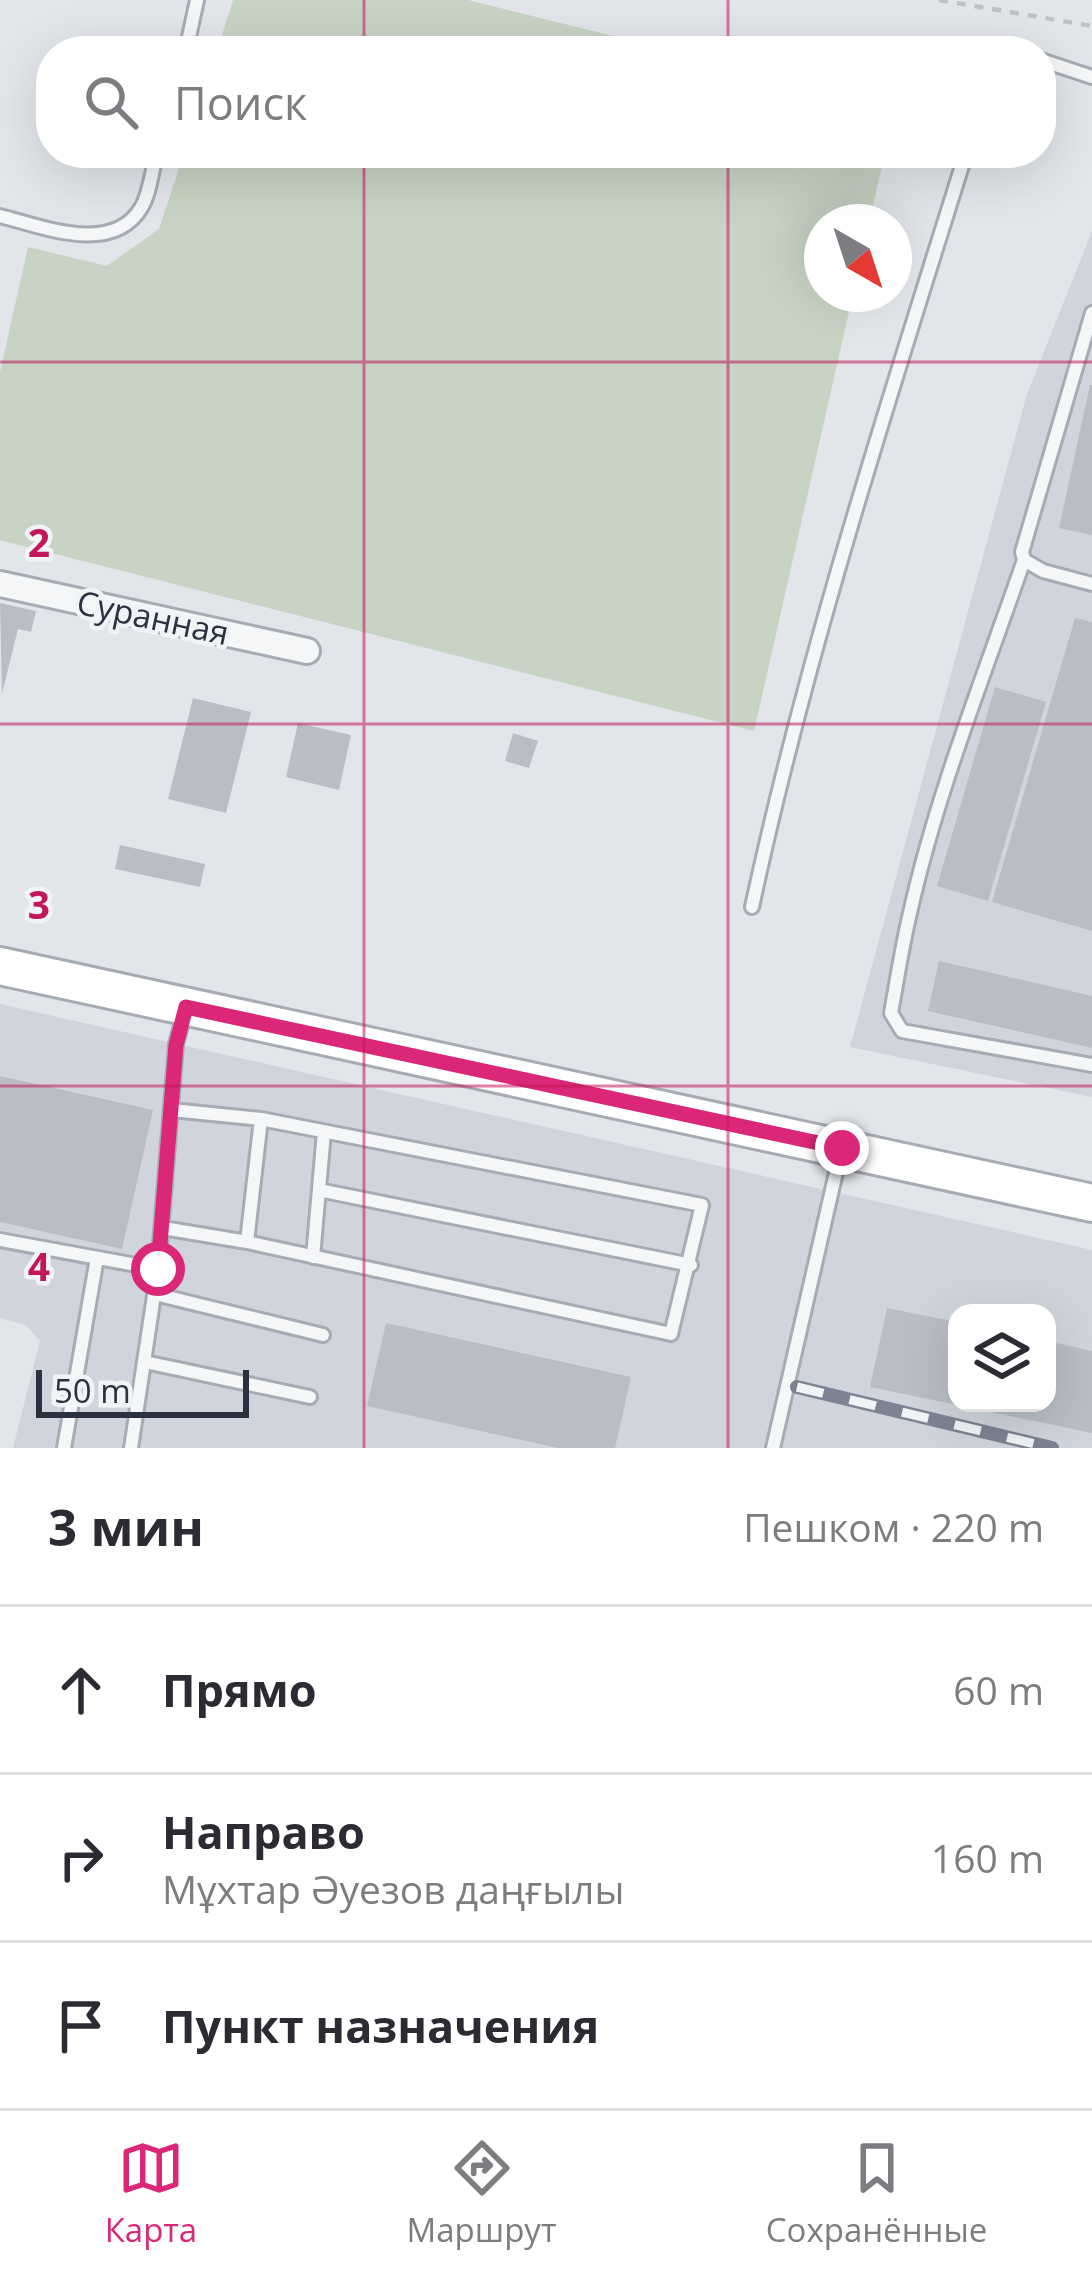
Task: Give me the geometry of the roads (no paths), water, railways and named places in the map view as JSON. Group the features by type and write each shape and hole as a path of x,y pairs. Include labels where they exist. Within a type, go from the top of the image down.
{"main road":[{"path":"0,967 1092,1203"}],"street":[{"name":"Суранная","path":"0,584 307,651"}],"lane":[{"path":"188,36 196,0"},
{"path":"1056,65 1092,77"},
{"path":"0,216 89,237 115,230 141,210 153,168"},
{"path":"752,907 784,756 961,168"},
{"path":"1092,313 1030,518 1024,560 927,851 891,1013 902,1031 1092,1065"},
{"path":"1024,560 1042,572 1092,584"},
{"path":"131,1448 163,1228 176,1045 186,1007"},
{"path":"163,1228 671,1334 703,1205 261,1119 172,1110"},
{"path":"247,1242 261,1119"},
{"path":"313,1257 324,1132"},
{"path":"773,1448 842,1148"},
{"path":"319,1190 691,1265"},
{"path":"0,1240 158,1269"},
{"path":"64,1448 97,1258"},
{"path":"154,1294 323,1335"},
{"path":"145,1362 310,1397"}],"railway":[{"path":"797,1387 1052,1448"}]}
